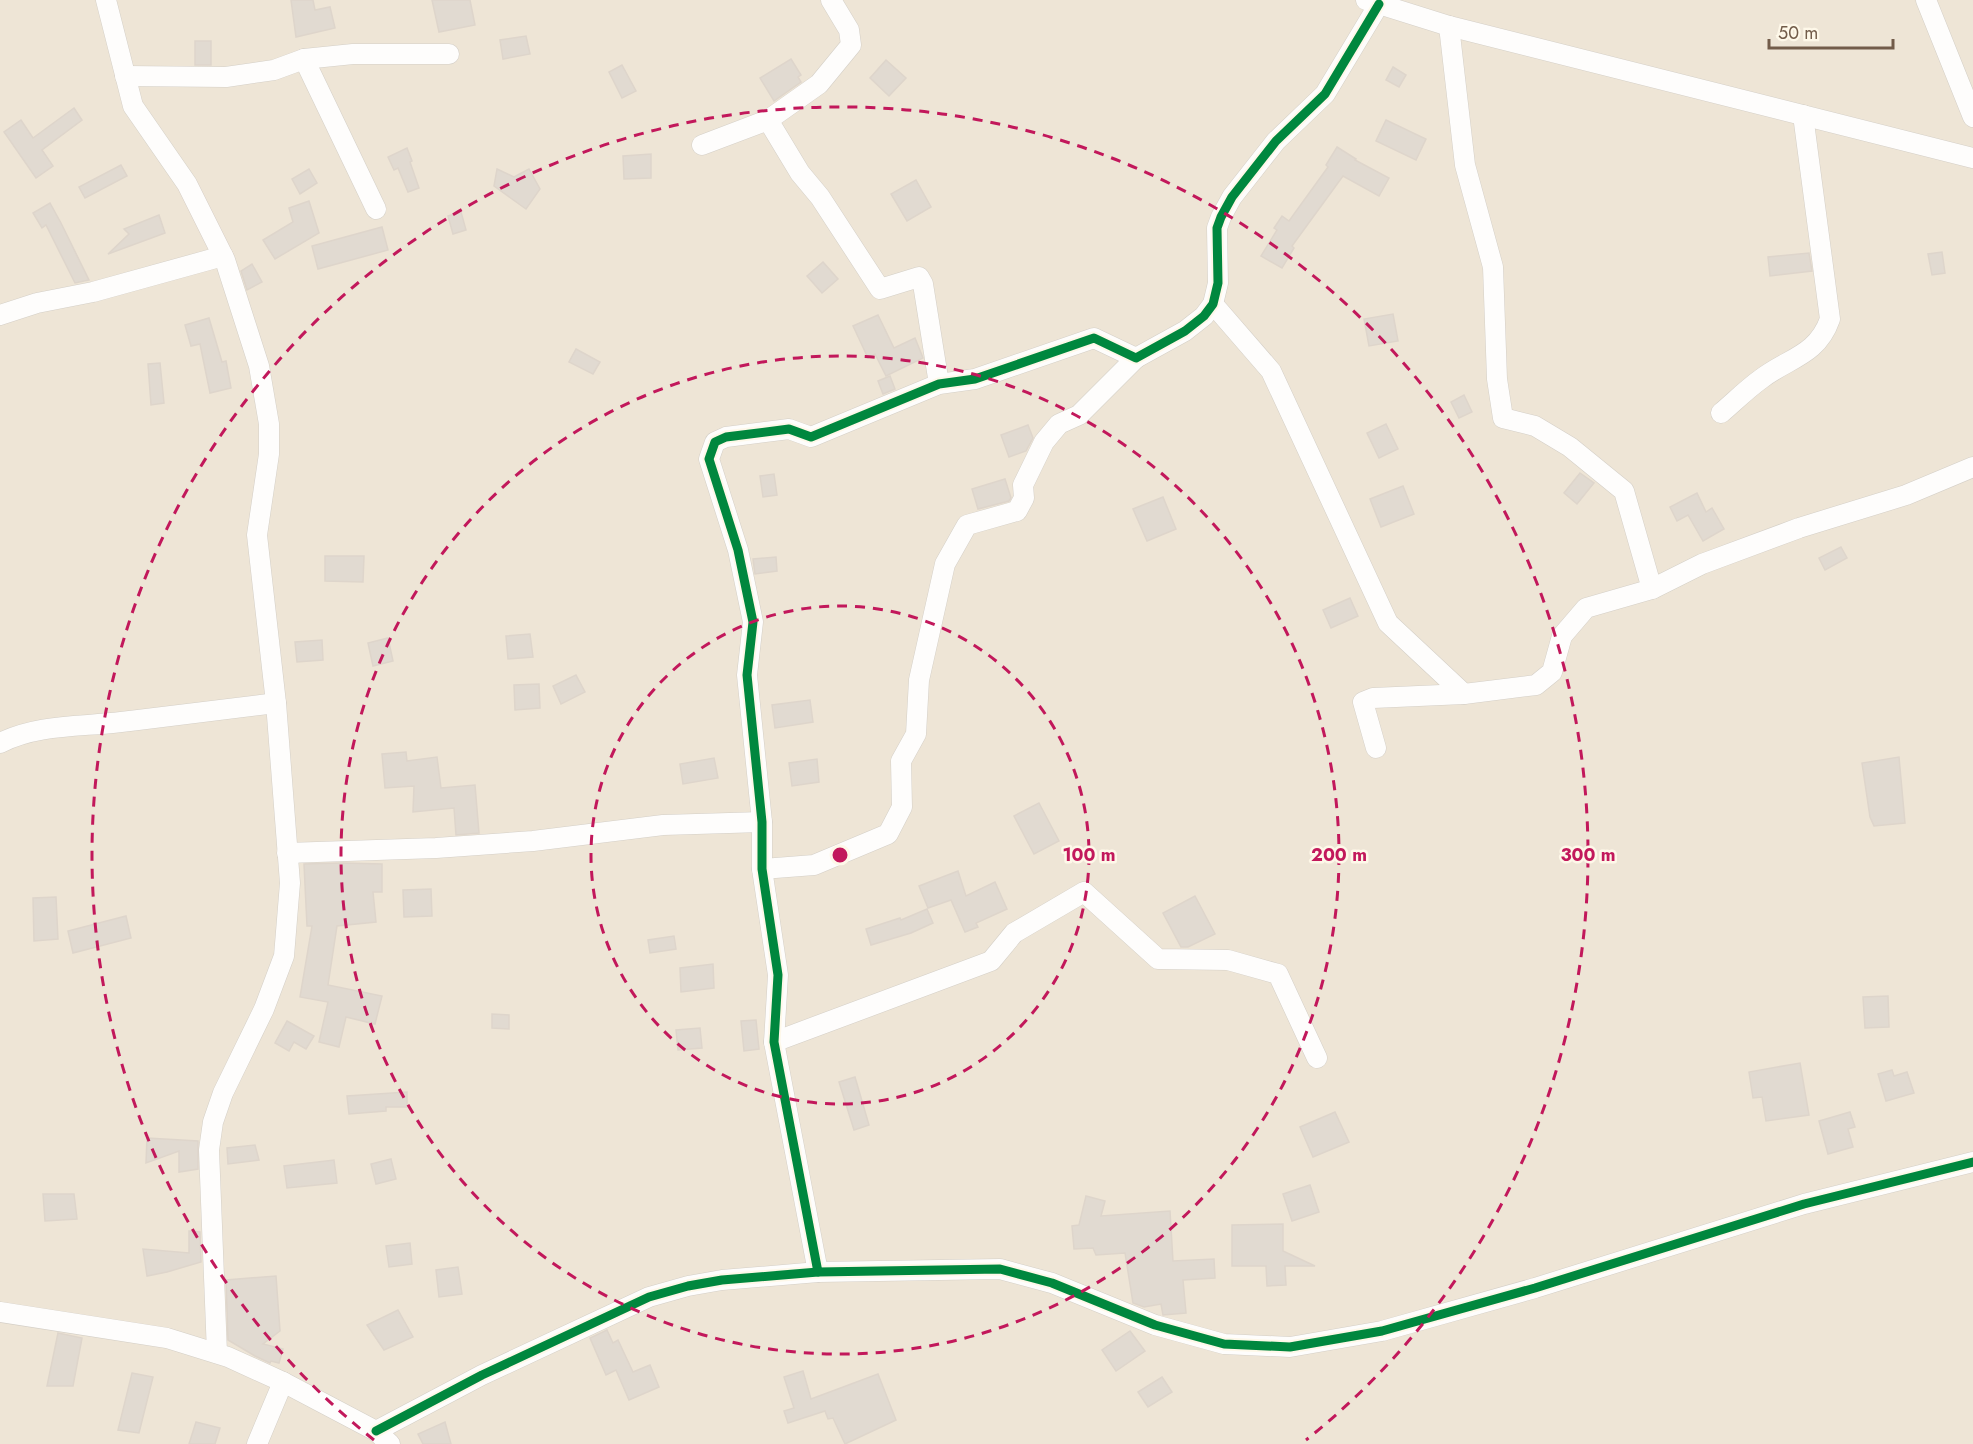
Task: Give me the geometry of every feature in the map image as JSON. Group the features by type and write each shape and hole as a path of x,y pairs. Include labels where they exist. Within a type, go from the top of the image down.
{"street":[{"path":"106,0 133,106 187,184 223,256 260,366 269,424 269,454 257,535 276,703 290,883 284,956 264,1009 223,1093 209,1150 217,1353"},
{"path":"702,145 768,120 819,84 851,45 849,30 831,0"},
{"path":"1926,0 1973,117"},
{"path":"762,869 814,865 888,834 902,807 902,761 916,734 918,680 945,564 967,525 1017,511 1024,498 1023,485 1044,442 1059,424 1080,415 1136,358 1185,331 1213,304 1218,283 1217,228 1221,217 1232,197 1275,141 1325,94 1372,2 1449,26 1973,158"},
{"path":"1449,26 1465,165 1493,267 1497,379 1503,417 1535,426 1570,447 1624,491 1652,589"},
{"path":"125,76 226,77 274,70 304,59 353,54 448,54"},
{"path":"304,59 376,209"},
{"path":"1721,413 1762,377 1807,352 1827,328 1830,319 1803,115"},
{"path":"768,120 800,173 820,197 880,289 919,277 923,284 939,384"},
{"path":"0,315 37,303 93,292 223,256"},
{"path":"1213,304 1271,371 1388,623 1464,694"},
{"path":"818,1272 774,1042 777,975 762,869 762,822 747,675 753,622 738,550 709,459 715,442 726,437 789,429 811,437 939,384 975,379 1094,338 1136,358"},
{"path":"1376,748 1363,702 1374,698 1464,694 1536,686 1552,672 1562,636 1586,608 1652,589 1702,564 1800,528 1906,495 1973,467"},
{"path":"0,743 12,737 51,727 118,722 276,703"},
{"path":"287,853 436,848 533,841 663,825 762,822"},
{"path":"774,1042 992,961 1014,933 1084,892 1158,959 1228,960 1278,974 1317,1058"},
{"path":"0,1312 167,1338 217,1353 283,1382 383,1438 482,1375 649,1297 688,1286 722,1280 818,1272 1000,1269 1052,1283 1155,1325 1204,1339 1224,1344 1290,1347 1382,1331 1535,1288 1804,1204 1973,1162"},
{"path":"257,1444 283,1382"}],"shaded area":[{"path":"0,0 1973,0 1973,1444 0,1444"}],"building":[{"path":"291,0 313,0 315,10 330,7 335,28 296,37"},
{"path":"432,0 470,0 475,25 439,32"},
{"path":"526,36 530,54 503,59 500,40"},
{"path":"195,41 211,41 211,65 195,65"},
{"path":"791,59 801,75 798,77 801,82 774,101 760,78"},
{"path":"886,60 906,78 889,96 870,78"},
{"path":"622,65 636,91 622,98 609,72"},
{"path":"1393,67 1406,75 1399,87 1386,80"},
{"path":"74,108 82,120 42,150 53,166 36,178 4,132 21,120 33,138"},
{"path":"1386,120 1426,139 1416,160 1376,141"},
{"path":"1337,147 1355,160 1389,178 1379,196 1343,176 1292,246 1294,248 1282,268 1261,256 1277,230 1274,228 1282,216 1289,221 1328,167 1326,165"},
{"path":"407,148 419,188 408,192 398,168 394,170 388,157"},
{"path":"651,154 651,178 624,179 623,156"},
{"path":"121,165 127,176 85,198 79,187"},
{"path":"309,169 317,183 300,194 292,179"},
{"path":"497,169 514,177 529,169 540,189 526,209 494,186"},
{"path":"916,180 931,207 907,221 891,194"},
{"path":"309,201 319,233 275,259 263,240 293,222 289,208"},
{"path":"50,203 89,280 75,283 46,225 42,228 33,213"},
{"path":"461,212 466,230 453,234 448,216"},
{"path":"159,215 165,233 108,254 129,234 124,229"},
{"path":"382,227 388,250 318,269 312,246"},
{"path":"1942,252 1945,273 1932,275 1928,254"},
{"path":"1809,253 1812,271 1770,276 1768,257"},
{"path":"823,262 838,279 822,293 807,276"},
{"path":"252,264 262,282 247,290 241,271"},
{"path":"1393,314 1398,341 1369,346 1364,319"},
{"path":"878,315 894,348 915,338 923,358 886,376 875,354 868,358 853,326"},
{"path":"209,318 222,362 226,361 231,388 210,393 200,344 191,346 185,325"},
{"path":"576,349 600,362 593,374 569,362"},
{"path":"160,363 164,403 151,405 148,364"},
{"path":"890,376 895,389 883,394 878,381"},
{"path":"1464,395 1472,412 1459,418 1451,402"},
{"path":"1386,424 1398,449 1379,458 1367,433"},
{"path":"1028,425 1033,438 1026,451 1009,457 1001,435"},
{"path":"1580,473 1594,483 1577,504 1564,493"},
{"path":"774,474 777,495 763,497 760,476"},
{"path":"1005,479 1011,498 1009,501 978,509 972,489"},
{"path":"1403,486 1414,514 1381,527 1370,499"},
{"path":"1697,493 1706,512 1712,508 1724,529 1703,541 1688,515 1677,521 1670,507"},
{"path":"1163,497 1176,529 1147,541 1133,509"},
{"path":"1841,547 1847,558 1825,570 1819,558"},
{"path":"325,556 364,556 363,582 325,581"},
{"path":"776,557 777,571 755,574 753,559"},
{"path":"1350,598 1358,616 1331,628 1323,610"},
{"path":"530,634 533,657 508,659 506,636"},
{"path":"388,638 393,661 373,666 368,643"},
{"path":"322,640 323,660 297,662 295,642"},
{"path":"576,675 585,692 561,704 553,686"},
{"path":"539,684 540,708 515,710 514,685"},
{"path":"810,700 813,722 775,728 772,705"},
{"path":"406,752 407,761 437,757 441,788 475,785 479,833 456,835 454,808 413,812 414,786 385,788 382,754"},
{"path":"1899,757 1905,823 1874,826 1870,817 1862,763"},
{"path":"714,758 718,778 683,784 680,764"},
{"path":"817,759 819,782 792,786 789,763"},
{"path":"1039,803 1059,841 1034,854 1014,816"},
{"path":"304,864 382,864 382,892 373,892 376,922 337,926 328,985 382,996 375,1024 346,1017 339,1047 319,1042 328,1002 300,997 312,926 307,926"},
{"path":"958,871 966,896 995,882 1007,909 976,923 978,927 965,932 951,900 928,908 919,886"},
{"path":"431,889 432,916 404,917 403,890"},
{"path":"1195,896 1215,934 1188,947 1181,947 1163,913"},
{"path":"56,897 58,939 34,941 33,898"},
{"path":"927,909 933,923 911,933 871,945 866,929 900,918 901,920"},
{"path":"126,916 131,938 73,953 68,931"},
{"path":"674,936 676,949 650,953 648,940"},
{"path":"713,964 714,988 681,992 680,968"},
{"path":"1888,996 1889,1027 1865,1028 1863,997"},
{"path":"492,1014 509,1015 509,1029 492,1028"},
{"path":"756,1020 759,1049 744,1051 741,1021"},
{"path":"287,1021 314,1036 306,1049 294,1042 289,1051 275,1043"},
{"path":"700,1028 702,1048 678,1050 676,1030"},
{"path":"1800,1063 1809,1115 1766,1121 1762,1097 1753,1098 1749,1072"},
{"path":"1892,1070 1894,1076 1907,1072 1914,1093 1886,1101 1878,1074"},
{"path":"855,1077 869,1125 854,1130 839,1082"},
{"path":"407,1092 407,1107 386,1107 386,1111 349,1114 347,1096"},
{"path":"1335,1112 1349,1142 1313,1157 1300,1127"},
{"path":"1850,1112 1855,1127 1848,1129 1853,1147 1828,1154 1819,1121"},
{"path":"147,1138 198,1141 198,1169 179,1172 179,1151 146,1163"},
{"path":"255,1145 259,1160 228,1164 227,1148"},
{"path":"391,1159 396,1179 376,1184 371,1164"},
{"path":"334,1160 337,1183 287,1188 284,1166"},
{"path":"1310,1185 1319,1212 1292,1221 1283,1194"},
{"path":"43,1194 74,1194 77,1219 45,1221"},
{"path":"1086,1196 1105,1201 1101,1216 1170,1211 1173,1261 1214,1259 1215,1278 1183,1280 1186,1313 1163,1315 1161,1304 1144,1307 1133,1303 1125,1253 1096,1255 1093,1248 1074,1249 1072,1226 1079,1225"},
{"path":"1283,1224 1283,1251 1315,1266 1285,1266 1286,1285 1267,1286 1266,1266 1232,1266 1232,1225"},
{"path":"189,1231 200,1232 201,1262 147,1276 143,1249 189,1253"},
{"path":"410,1243 412,1264 389,1267 386,1246"},
{"path":"458,1267 462,1294 439,1297 436,1270"},
{"path":"276,1276 280,1331 263,1344 283,1349 279,1363 271,1361 270,1363 228,1340 226,1280"},
{"path":"398,1310 413,1337 384,1350 367,1325"},
{"path":"607,1330 613,1343 618,1340 633,1372 650,1365 659,1387 629,1400 616,1370 606,1375 590,1338"},
{"path":"1130,1331 1145,1351 1116,1371 1102,1350"},
{"path":"58,1333 82,1338 73,1386 47,1386"},
{"path":"803,1371 811,1399 878,1374 896,1420 845,1444 833,1418 828,1419 825,1411 788,1423 784,1411 794,1408 784,1377"},
{"path":"132,1373 153,1377 139,1433 118,1430"},
{"path":"1162,1377 1172,1392 1148,1407 1138,1392"},
{"path":"196,1422 220,1428 215,1444 189,1444"},
{"path":"445,1422 451,1444 423,1444 418,1434"}],"cycle path":[{"path":"818,1272 774,1042 778,975 762,869 762,822 747,675 753,622 738,550 709,459 715,442 726,437 789,429 811,437 939,384 975,379 1094,338 1136,358 1185,331 1204,316 1213,304 1218,283 1217,228 1232,197 1276,141 1325,94 1379,4"},
{"path":"376,1431 482,1375 649,1297 688,1286 722,1280 818,1272 1000,1269 1052,1283 1155,1325 1224,1344 1290,1347 1382,1331 1535,1288 1804,1204 1973,1162"}]}
